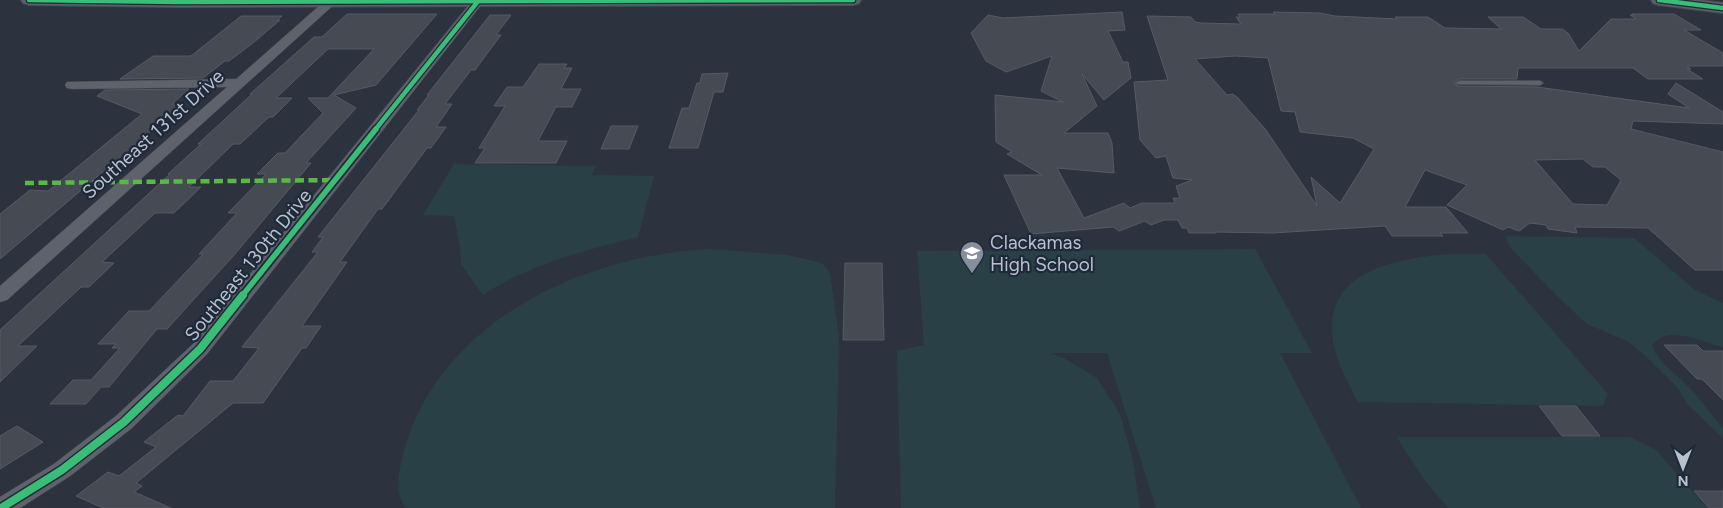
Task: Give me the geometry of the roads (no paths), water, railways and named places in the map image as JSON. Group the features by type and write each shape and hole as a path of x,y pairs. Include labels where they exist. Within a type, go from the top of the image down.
{"main road":[{"path":"29,0 178,2 853,0"},
{"path":"1658,0 1723,8"}],"street":[{"name":"Southeast 130th Drive","path":"1,508 62,470 124,422 200,349 479,0"},
{"name":"Southeast 131st Drive","path":"0,296 332,1"},
{"path":"72,85 240,83"}],"lane":[{"path":"1459,83 1540,83"}],"place":[{"name":"Clackamas High School","path":"972,274"}]}
